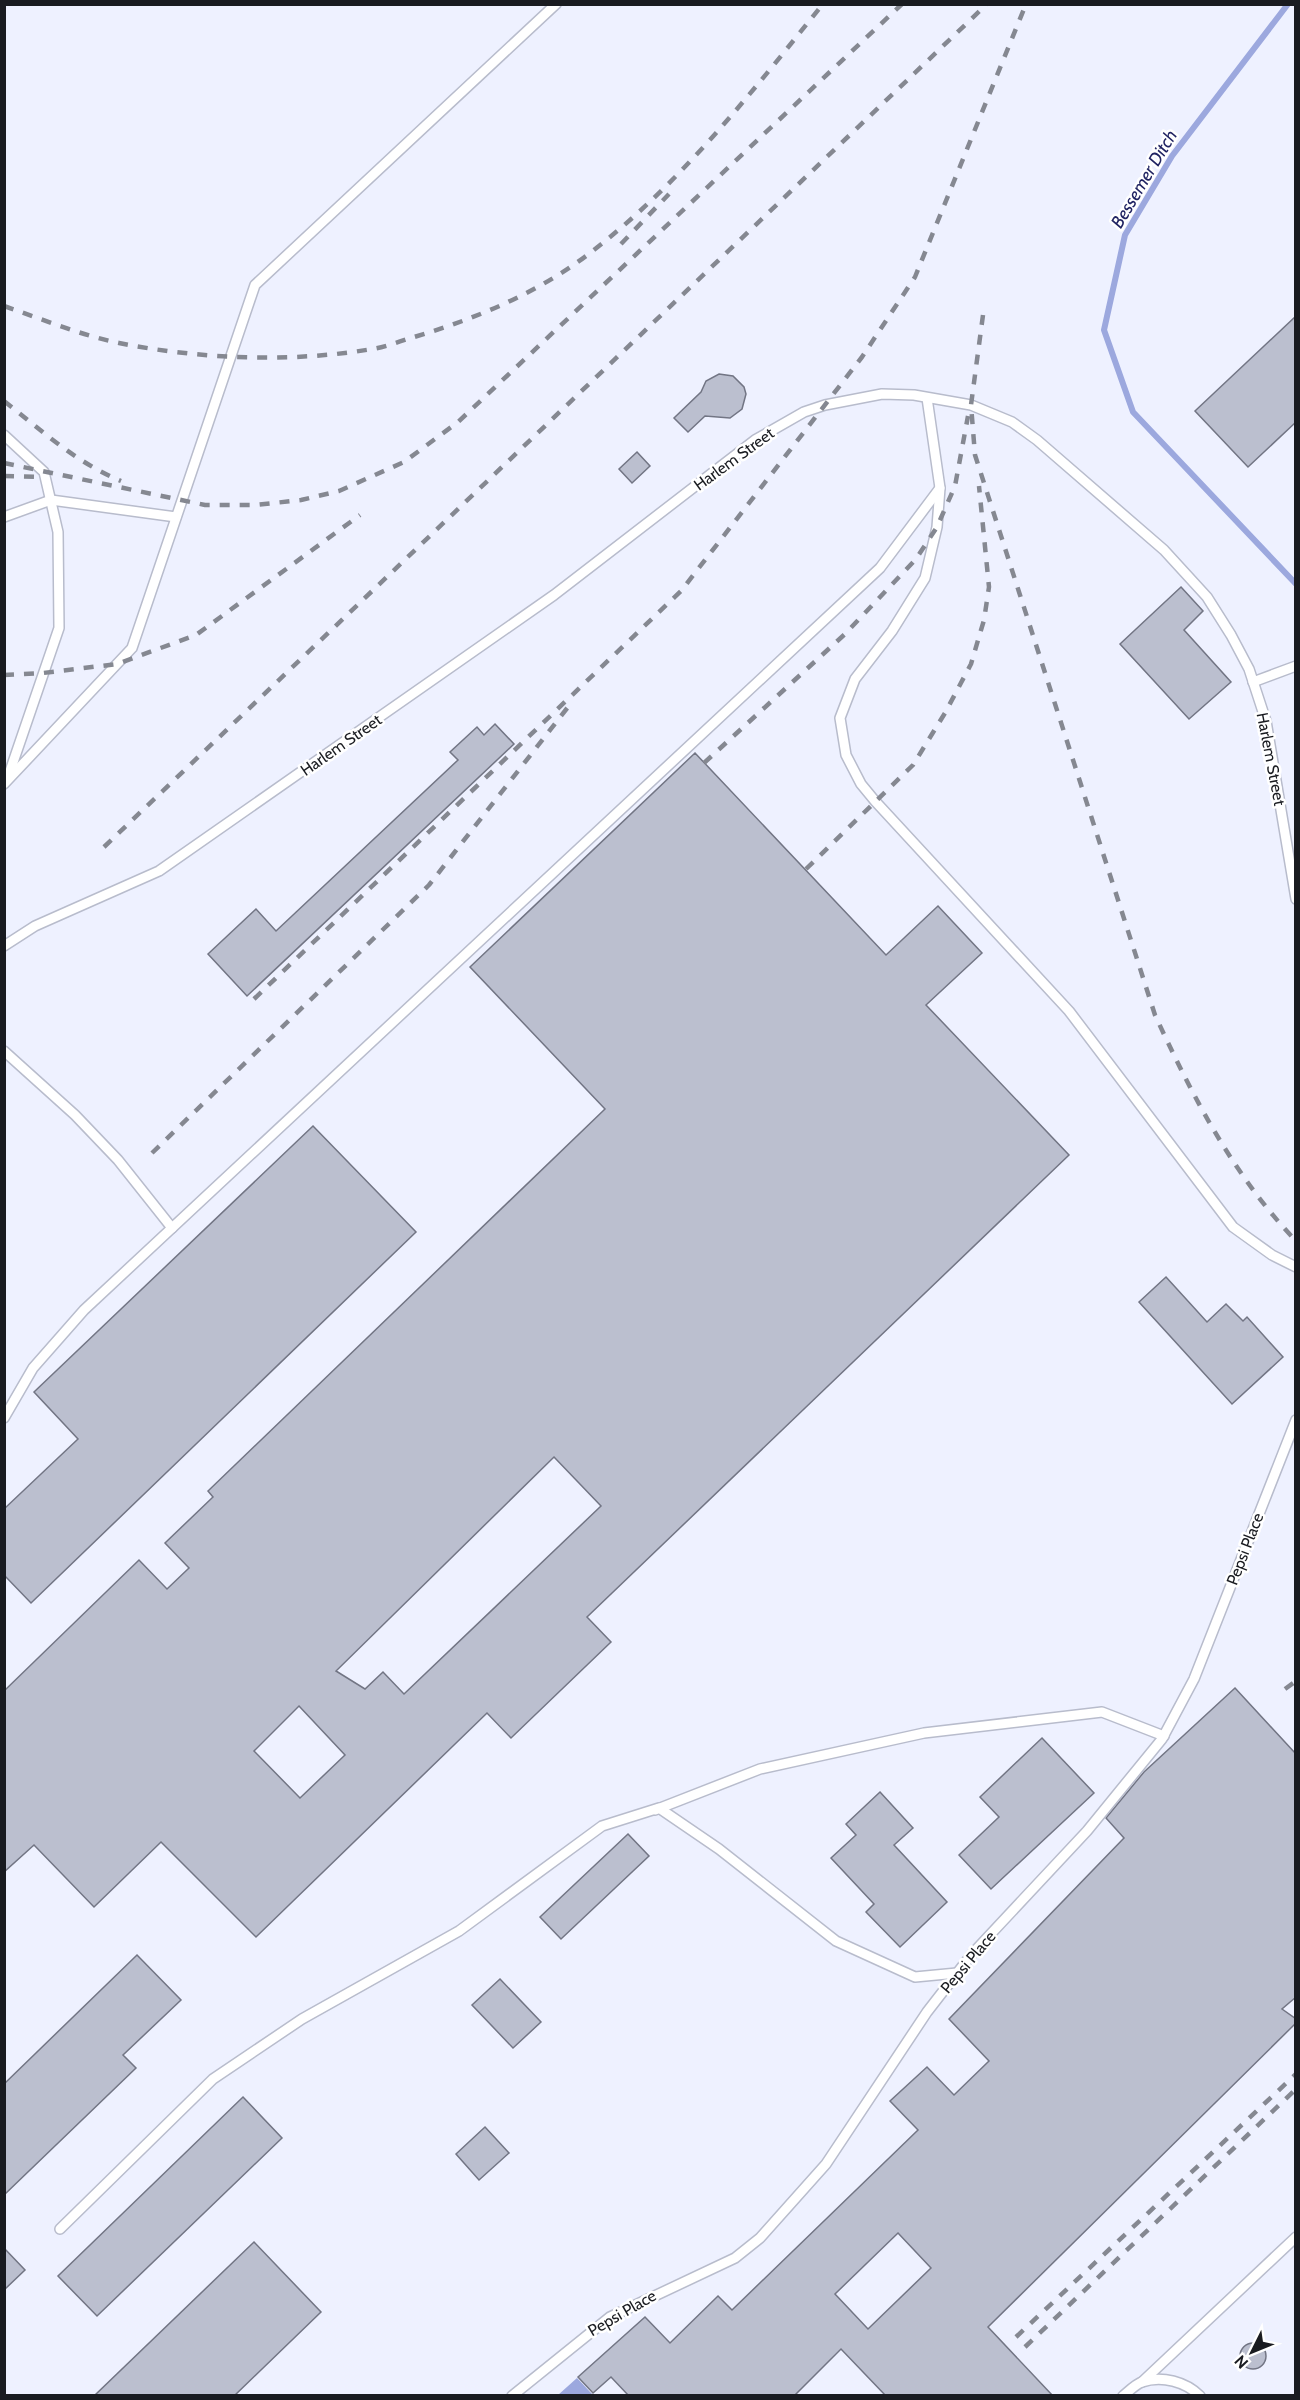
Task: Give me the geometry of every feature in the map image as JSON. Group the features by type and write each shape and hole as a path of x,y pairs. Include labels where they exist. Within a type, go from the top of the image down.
{"lane":[{"path":"5,783 132,648 255,285 556,4"},
{"name":"Harlem Street","path":"4,946 35,926 159,871 554,595 755,440 804,412 825,405 882,394 970,405 1012,422 1037,440 1164,550 1207,597 1231,635 1253,682 1266,721 1296,899"},
{"path":"927,398 940,488 937,527 925,578 892,631 855,679 840,718 846,755 861,784 875,801 1070,1011 1233,1227 1272,1255 1296,1267"},
{"path":"4,435 44,471 58,532 59,628 5,783"},
{"path":"4,1418 33,1368 84,1310 880,568 940,488"},
{"path":"4,517 51,500 176,518"},
{"path":"1253,682 1296,666"},
{"path":"4,1051 75,1115 111,1152 172,1228"},
{"name":"Pepsi Place","path":"512,2396 610,2317 642,2299 735,2258 760,2238 826,2164 927,2012 972,1954 1087,1831 1164,1736 1194,1679 1296,1420"},
{"path":"60,2229 213,2079 302,2019 459,1931 602,1826 653,1810 760,1769 924,1733 1102,1712 1164,1736"},
{"path":"653,1810 659,1809 719,1849 836,1941 915,1977 957,1973"},
{"path":"1123,2396 1142,2382 1296,2237"},
{"path":"1142,2382 1168,2379 1193,2389 1200,2396"}],"water":[{"path":"577,2378 592,2394 558,2395"}],"building":[{"path":"1296,316 1296,422 1248,467 1195,411"},
{"path":"719,374 733,376 744,387 746,394 742,409 730,418 705,416 688,432 674,418 701,392 706,381"},
{"path":"637,452 650,466 632,483 619,469"},
{"path":"1181,587 1203,611 1184,630 1231,682 1189,719 1120,644"},
{"path":"495,724 514,744 247,996 208,954 256,909 276,931 458,760 450,752 477,727 484,735"},
{"path":"695,753 886,955 938,906 982,953 926,1005 1069,1155 587,1617 611,1642 511,1738 487,1713 256,1937 161,1842 94,1907 34,1845 4,1872 4,1691 139,1560 167,1589 189,1568 165,1543 213,1497 208,1491 605,1109 470,967","holes":["554,1457 601,1506 404,1694 383,1672 365,1689 336,1671","299,1706 345,1755 300,1798 254,1751"]},
{"path":"313,1126 416,1232 31,1603 4,1575 4,1509 78,1439 34,1392"},
{"path":"1166,1277 1207,1322 1226,1304 1243,1321 1247,1317 1283,1357 1232,1404 1139,1302"},
{"path":"1235,1688 1296,1754 1296,1997 1282,2009 1296,2019 1296,2023 988,2327 1053,2396 886,2396 841,2349 794,2396 629,2396 611,2377 593,2393 578,2377 645,2317 670,2343 718,2296 732,2310 918,2130 890,2101 927,2067 954,2095 989,2061 949,2019 1124,1838 1106,1818 1144,1772","holes":["898,2233 931,2268 868,2329 835,2294"]},
{"path":"1042,1738 1094,1793 991,1889 959,1855 999,1817 980,1797"},
{"path":"880,1792 913,1828 894,1845 947,1902 900,1947 866,1912 874,1904 831,1858 856,1835 846,1824"},
{"path":"628,1834 649,1856 561,1939 540,1917"},
{"path":"137,1955 181,2000 123,2055 136,2068 4,2195 4,2084"},
{"path":"500,1979 541,2022 513,2048 472,2005"},
{"path":"243,2097 282,2138 97,2316 58,2276"},
{"path":"485,2127 509,2153 479,2180 456,2154"},
{"path":"254,2242 321,2312 234,2396 94,2396"},
{"path":"4,2248 25,2270 4,2290"},
{"path":"1253,2343 1262,2347 1266,2356 1262,2365 1253,2369 1244,2365 1240,2356 1244,2347"}],"waterway":[{"name":"Bessemer Ditch","path":"1288,4 1172,156 1125,235 1104,330 1133,412 1296,584"}],"railway":[{"path":"4,306 104,340 213,356 310,356 372,349 459,322 504,304 546,282 586,256 620,229 652,200 712,137 823,4"},
{"path":"4,463 205,505 256,505 301,500 339,491 404,462 458,422 902,4"},
{"path":"104,847 987,4"},
{"path":"254,999 681,591 862,357 915,277 1026,4"},
{"path":"621,244 669,194"},
{"path":"983,315 971,405 975,455 1155,1015 1184,1076 1216,1134 1273,1216 1296,1241"},
{"path":"4,401 75,456 121,481"},
{"path":"704,763 845,634 916,559 937,527 955,486 968,416"},
{"path":"4,476 40,477"},
{"path":"806,869 913,765 945,713 971,664 984,620 989,587 979,486"},
{"path":"4,675 117,664 196,635 360,515"},
{"path":"152,1153 429,885 568,707"},
{"path":"1285,1689 1296,1681"},
{"path":"1016,2337 1296,2074"},
{"path":"1025,2347 1296,2089"}]}
